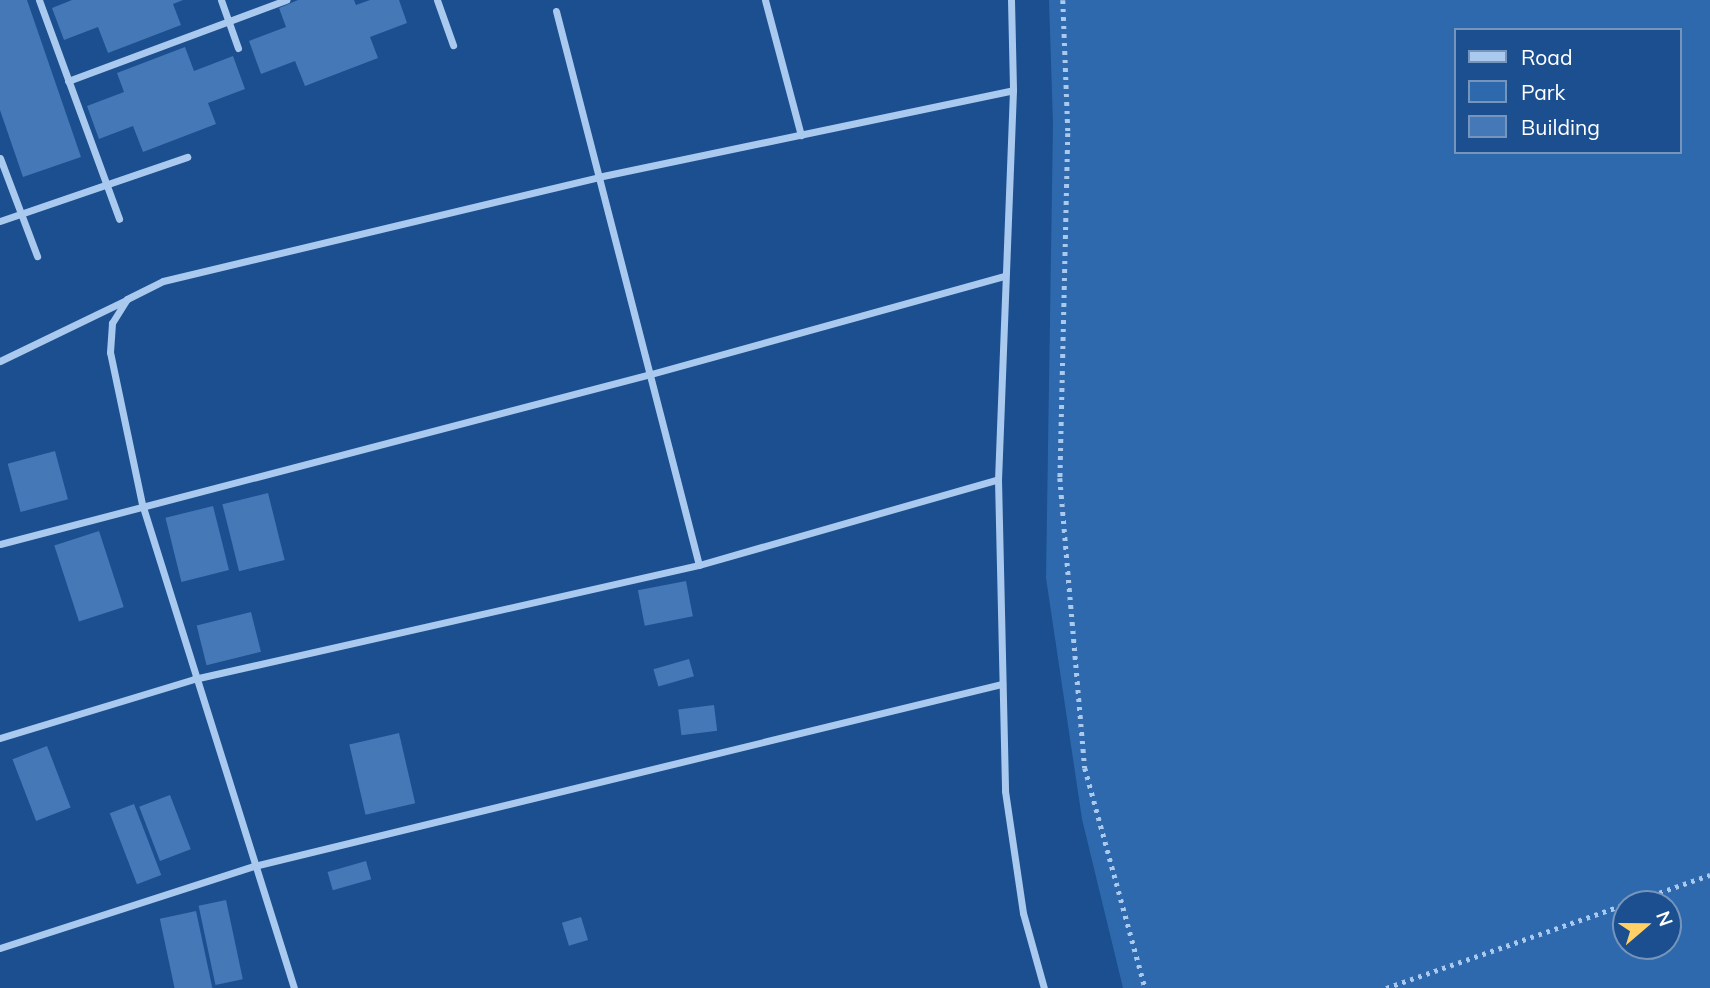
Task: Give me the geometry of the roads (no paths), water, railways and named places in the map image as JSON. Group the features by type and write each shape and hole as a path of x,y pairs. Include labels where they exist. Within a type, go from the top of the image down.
{"street":[{"path":"39,0 119,219"},
{"path":"221,0 238,48"},
{"path":"68,81 286,0"},
{"path":"437,0 453,45"},
{"path":"765,0 801,135"},
{"path":"1011,0 1013,90 998,478 1005,791 1023,913 1044,988"},
{"path":"556,11 699,565"},
{"path":"0,361 163,281 598,177 1013,90"},
{"path":"0,158 37,256"},
{"path":"0,221 187,158"},
{"path":"0,544 142,504 650,374 1004,276"},
{"path":"148,288 127,299 112,323 110,352 142,504 194,680 294,988"},
{"path":"0,738 194,680 699,565 998,478"},
{"path":"0,948 254,866 1002,684"}]}
